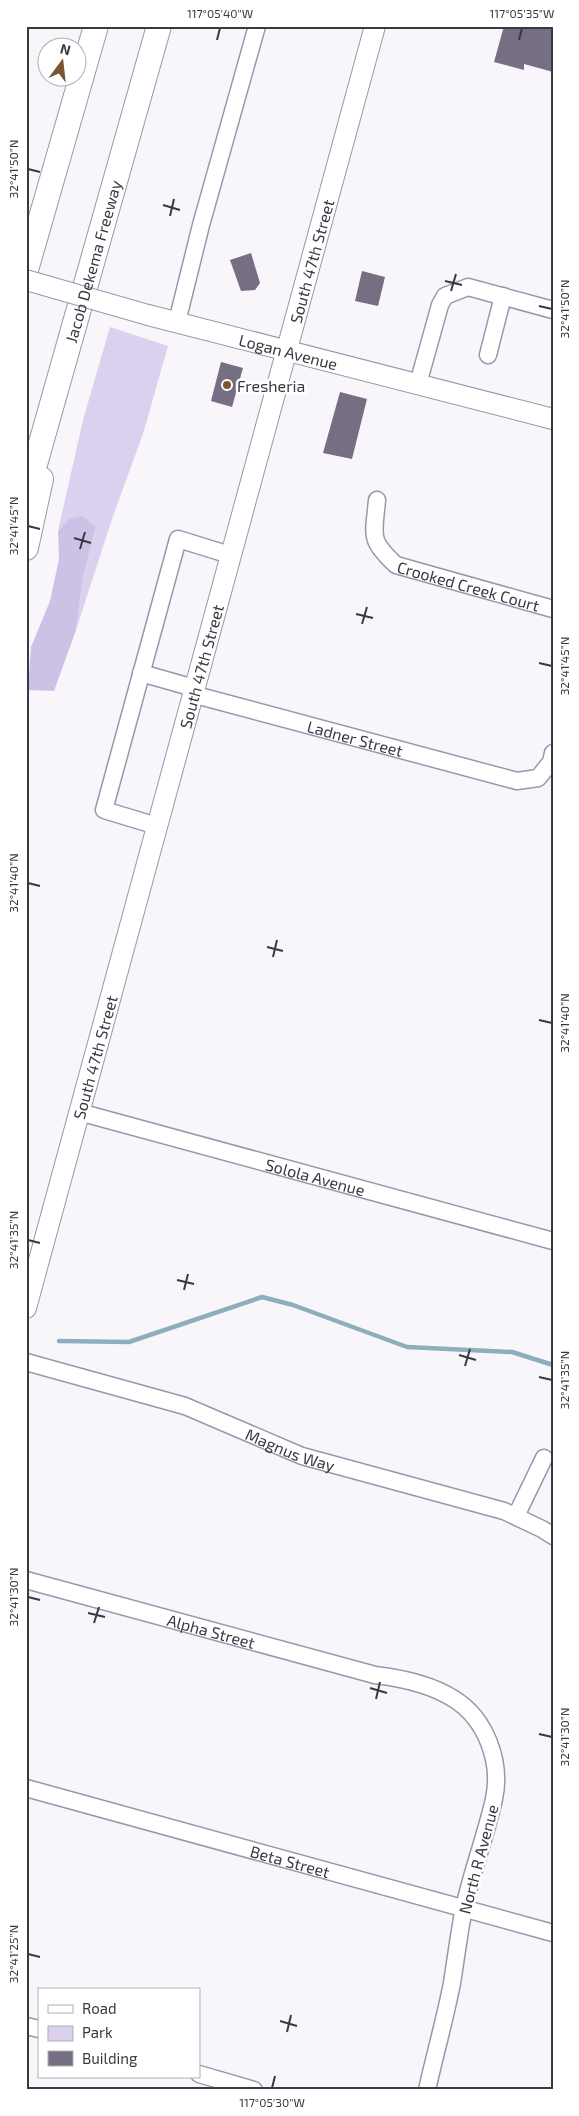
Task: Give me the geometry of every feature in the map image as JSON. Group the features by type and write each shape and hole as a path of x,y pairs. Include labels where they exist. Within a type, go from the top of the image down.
{"highway":[{"path":"26,270 96,26"},
{"name":"Jacob Dekema Freeway","path":"26,496 159,26"},
{"path":"26,548 74,326"}],"main road":[{"name":"South 47th Street","path":"26,1308 375,26"},
{"name":"Logan Avenue","path":"26,280 148,315 553,419"}],"street":[{"path":"177,322 201,226 257,26"},
{"path":"418,384 440,305 445,296 468,287 553,310"},
{"path":"488,355 503,296"},
{"name":"Crooked Creek Court","path":"377,500 374,537 379,549 396,565 553,610"},
{"path":"157,826 104,810 178,539 230,555"},
{"name":"Ladner Street","path":"141,673 193,691 517,781 538,778 551,762 553,753"},
{"name":"Solola Avenue","path":"79,1112 553,1241"},
{"name":"Magnus Way","path":"26,1362 185,1406 302,1456 516,1516 553,1536"},
{"path":"516,1516 544,1458"},
{"name":"Alpha Street","path":"26,1580 375,1675 397,1678"},
{"name":"North R Avenue","path":"397,1678 440,1692 456,1700 481,1727 494,1757 496,1785 494,1798 464,1908 452,1983 427,2090"},
{"name":"Beta Street","path":"26,1788 553,1933"},
{"path":"200,2074 254,2090"}],"green space":[{"path":"110,327 168,346 143,434 114,513 76,630 83,577 96,527 69,519 58,531 83,420"}],"shaded area":[{"path":"82,516 96,527 83,577 76,630 54,691 28,690 31,647 50,601 59,559 58,531 69,519"}],"building":[{"path":"504,26 553,26 553,72 524,64 524,70 494,62"},
{"path":"251,253 260,283 255,290 241,291 230,260"},
{"path":"362,271 385,277 378,306 355,301"},
{"name":"Fresheria","path":"221,362 243,368 232,407 211,401"},
{"path":"340,392 367,399 352,459 323,453"}],"waterway":[{"path":"59,1341 129,1342 262,1297 293,1305 407,1347 512,1352 553,1365"}],"place":[{"name":"Fresheria","path":"227,385"}]}
